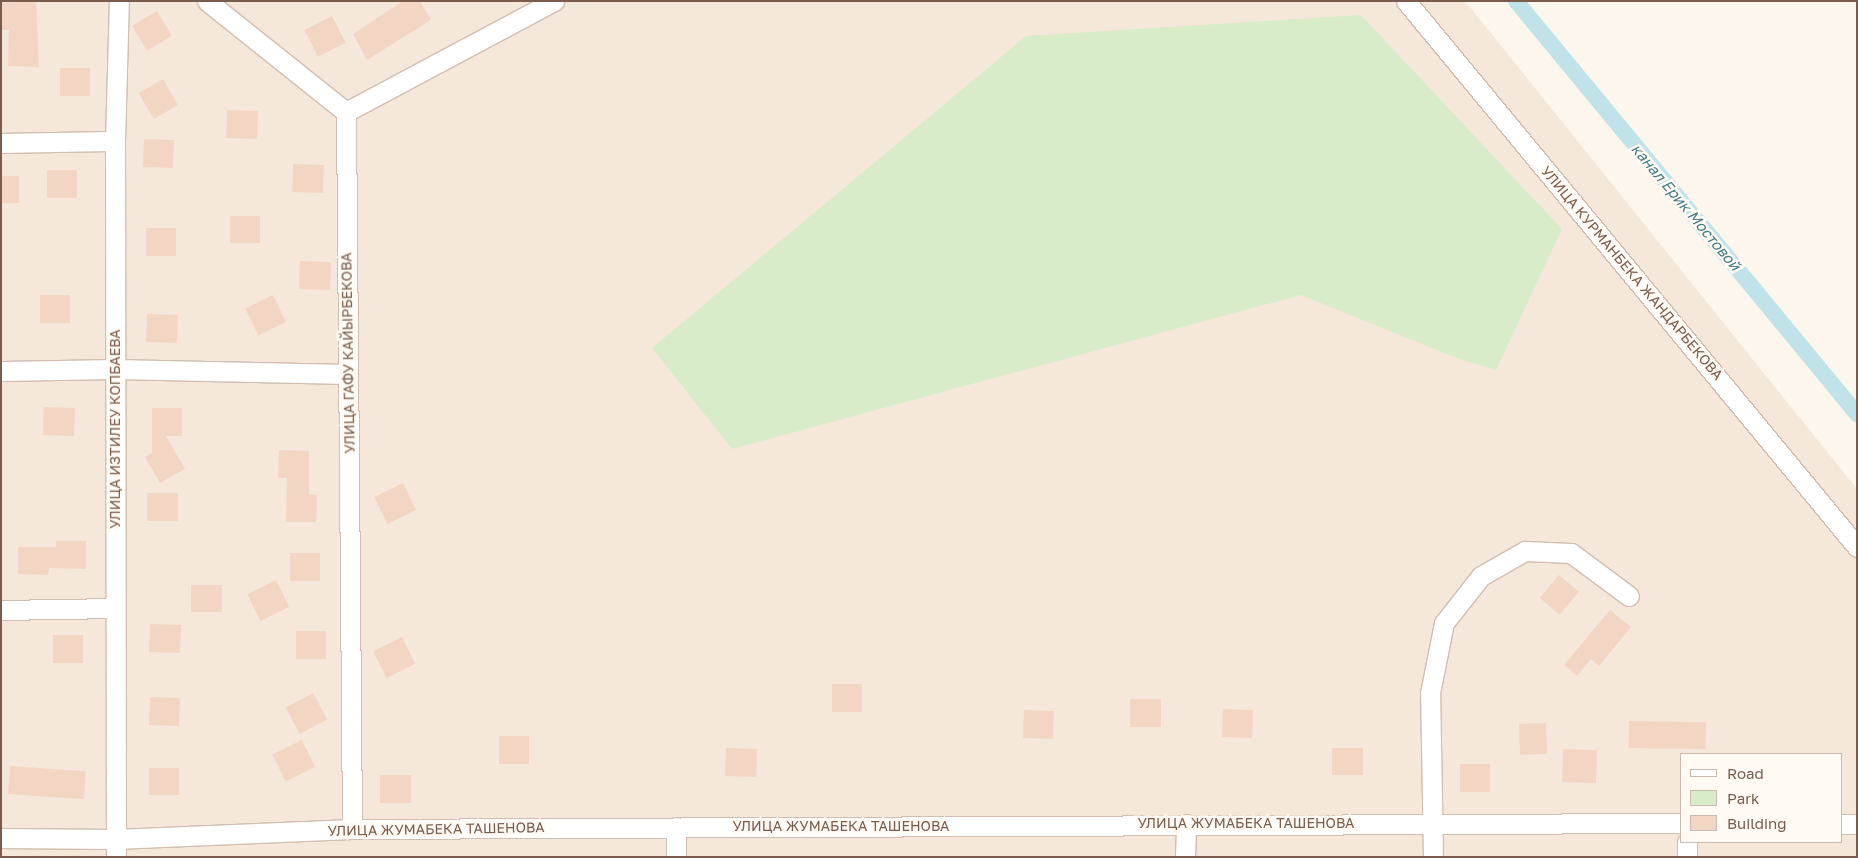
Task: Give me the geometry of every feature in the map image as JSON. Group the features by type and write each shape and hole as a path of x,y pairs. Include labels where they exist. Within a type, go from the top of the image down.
{"street":[{"name":"УЛИЦА ИЗТИЛЕУ КОПБАЕВА","path":"116,848 115,141 120,1"},
{"path":"207,1 346,112 554,1"},
{"name":"УЛИЦА КУРМАНБЕКА ЖАНДАРБЕКОВА","path":"1406,1 1857,547"},
{"name":"УЛИЦА ГАФУ КАЙЫРБЕКОВА","path":"346,112 352,829"},
{"path":"1,143 115,141"},
{"path":"1,371 114,369 348,374"},
{"path":"1433,857 1430,692 1444,623 1482,576 1525,551 1572,553 1629,596"},
{"path":"1,610 115,608"},
{"name":"УЛИЦА ЖУМАБЕКА ТАШЕНОВА","path":"1,838 116,848 352,829 1431,822 1680,824"},
{"path":"1185,857 1186,824"},
{"path":"1843,824 1857,824"},
{"path":"676,827 676,857"},
{"path":"1687,843 1687,857"}],"shaded area":[{"path":"1,1 1465,1 1857,489 1857,857 1,857"}],"green space":[{"path":"1361,15 1562,229 1496,370 1456,358 1301,295 732,449 652,348 1026,36"}],"building":[{"path":"36,1 39,67 8,66 9,30 1,30 1,3"},
{"path":"403,1 420,1 431,20 367,60 353,34"},
{"path":"157,11 172,36 147,51 132,26"},
{"path":"332,16 346,43 318,57 304,30"},
{"path":"60,68 90,68 90,96 60,96"},
{"path":"163,79 178,105 154,119 139,93"},
{"path":"227,110 258,111 257,139 226,138"},
{"path":"144,139 174,140 173,168 143,167"},
{"path":"293,164 324,165 323,193 292,192"},
{"path":"47,170 77,170 77,198 47,198"},
{"path":"1,176 19,176 19,203 1,203"},
{"path":"230,216 260,216 260,243 230,243"},
{"path":"146,228 176,228 176,256 146,256"},
{"path":"300,261 331,262 330,290 299,289"},
{"path":"40,295 70,295 70,323 40,323"},
{"path":"273,295 286,322 258,336 245,309"},
{"path":"147,314 178,315 177,343 146,342"},
{"path":"44,407 75,408 74,436 43,435"},
{"path":"152,408 182,408 182,436 166,436 185,469 160,483 145,457 152,453"},
{"path":"279,450 309,451 309,494 317,495 316,522 286,522 287,478 278,478"},
{"path":"403,483 416,510 387,524 374,497"},
{"path":"147,493 178,493 178,521 147,521"},
{"path":"56,541 86,541 86,569 49,568 48,575 18,574 18,547 56,547"},
{"path":"290,553 320,553 320,581 290,581"},
{"path":"1559,575 1579,592 1560,615 1540,598"},
{"path":"276,580 289,607 260,621 247,594"},
{"path":"191,585 222,585 222,612 191,612"},
{"path":"1610,610 1631,627 1599,666 1591,659 1577,676 1564,665"},
{"path":"150,624 181,625 180,653 149,652"},
{"path":"296,631 326,631 326,659 296,659"},
{"path":"53,635 83,635 83,663 53,663"},
{"path":"402,637 415,664 386,678 373,651"},
{"path":"832,684 862,684 862,712 832,712"},
{"path":"313,693 327,719 300,734 286,708"},
{"path":"150,697 180,698 179,726 149,725"},
{"path":"1130,699 1161,699 1161,727 1130,727"},
{"path":"1223,709 1253,710 1252,738 1222,737"},
{"path":"1024,710 1054,711 1053,739 1023,738"},
{"path":"1629,721 1706,722 1706,749 1629,748"},
{"path":"1546,723 1547,754 1520,755 1519,724"},
{"path":"499,736 529,736 529,764 499,764"},
{"path":"302,740 315,767 285,781 272,754"},
{"path":"726,748 757,749 756,777 725,776"},
{"path":"1332,748 1363,748 1363,775 1332,775"},
{"path":"1563,749 1597,750 1596,783 1562,782"},
{"path":"1460,764 1490,764 1490,792 1460,792"},
{"path":"10,766 86,771 84,799 8,794"},
{"path":"149,768 179,768 179,795 149,795"},
{"path":"380,775 411,775 411,803 380,803"}],"waterway":[{"name":"канал Ерик Мостовой","path":"1516,1 1857,414"}]}
